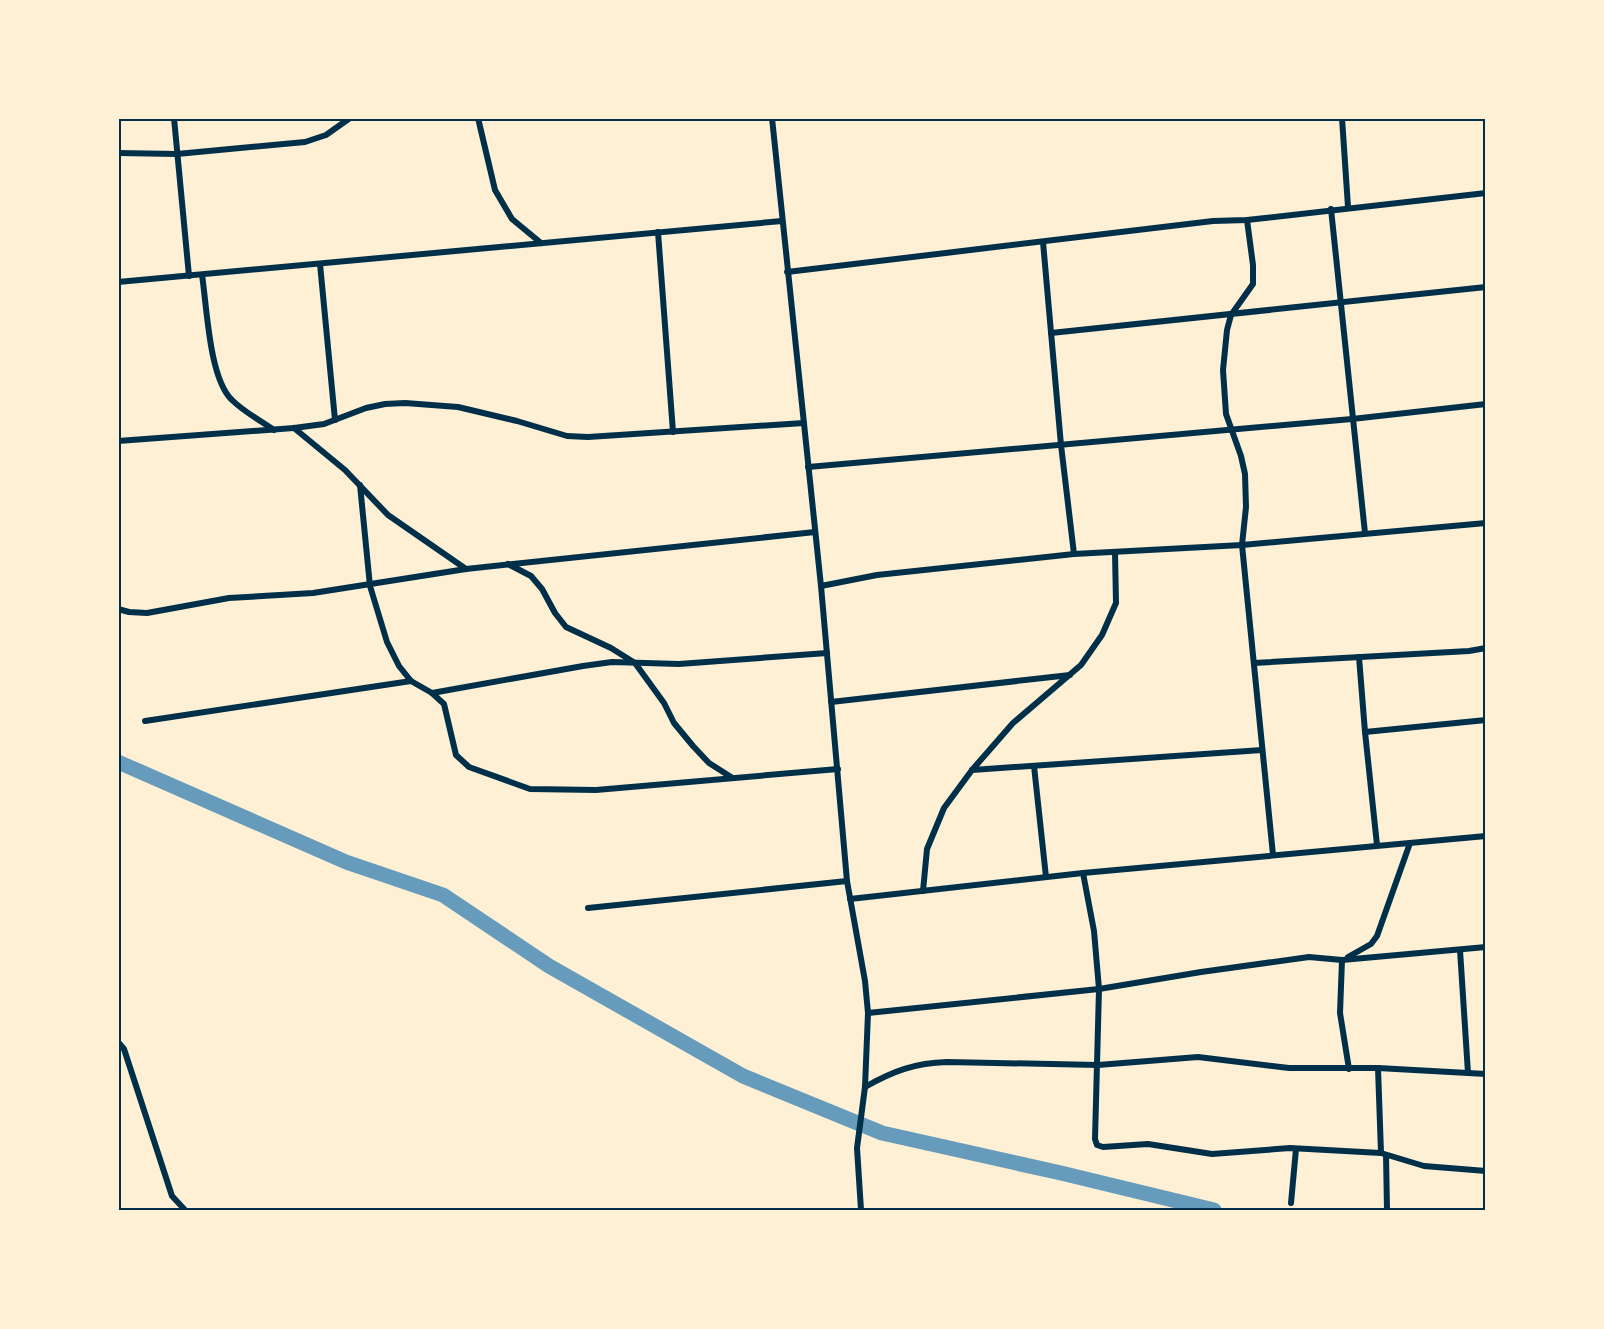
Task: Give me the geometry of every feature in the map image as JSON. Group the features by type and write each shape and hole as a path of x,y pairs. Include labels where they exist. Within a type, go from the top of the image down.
{"street":[{"path":"174,118 189,276"},
{"path":"118,153 177,154 305,142 326,135 350,118"},
{"path":"478,118 495,190 512,219 542,243"},
{"path":"772,118 821,586 847,881 865,981 868,1013 865,1086 857,1149 861,1210"},
{"path":"1342,118 1348,207"},
{"path":"787,272 1213,221 1247,220 1485,193"},
{"path":"1331,209 1365,533"},
{"path":"1247,220 1253,284 1231,315 1223,370 1226,414 1245,474 1246,507 1242,545 1273,855"},
{"path":"118,282 782,221"},
{"path":"658,232 673,432"},
{"path":"1043,242 1061,445 1074,554"},
{"path":"320,264 335,420"},
{"path":"202,275 215,370 222,386 231,400 274,430"},
{"path":"1051,333 1485,287"},
{"path":"118,441 294,428 335,420 366,408 385,404 430,404 458,407 567,436 588,437 804,423"},
{"path":"808,467 1352,419 1485,404"},
{"path":"294,428 327,454 388,515 466,569"},
{"path":"360,485 370,586 387,642 399,666 411,681 432,693 444,704 456,755 469,767 530,789 596,790 838,769"},
{"path":"821,586 877,575 1074,554 1242,545 1485,523"},
{"path":"118,609 147,613 229,598 313,593 370,586 466,569 815,532"},
{"path":"923,891 927,849 944,808 972,770 1013,723 1081,665 1102,635 1116,603 1115,552"},
{"path":"508,564 531,576 566,627 611,648 635,663 664,704 674,723 693,746 709,763 732,777"},
{"path":"1254,663 1469,651 1485,648"},
{"path":"432,693 612,662 679,664 827,653"},
{"path":"1359,657 1377,845"},
{"path":"831,702 1070,675"},
{"path":"145,721 411,681"},
{"path":"1365,732 1485,720"},
{"path":"972,770 1262,750"},
{"path":"1034,766 1046,877"},
{"path":"850,899 1083,873 1485,836"},
{"path":"1342,960 1363,950 1377,936 1410,843"},
{"path":"1083,873 1094,931 1099,989 1095,1139 1097,1145 1103,1147 1161,1144 1212,1154 1296,1149 1383,1154 1424,1166 1485,1171"},
{"path":"588,908 847,881"},
{"path":"868,1013 1099,989 1310,957 1342,960 1485,947"},
{"path":"1460,950 1468,1073"},
{"path":"1342,960 1340,1013 1348,1069"},
{"path":"118,1042 124,1049 172,1196 185,1210"},
{"path":"865,1086 892,1072 925,1063 1098,1065 1198,1057 1289,1068 1378,1068 1485,1074"},
{"path":"1378,1068 1387,1210"},
{"path":"1291,1203 1296,1149"}],"waterway":[{"path":"118,762 346,862 443,895 549,966 743,1076 882,1133 1214,1210"}]}
